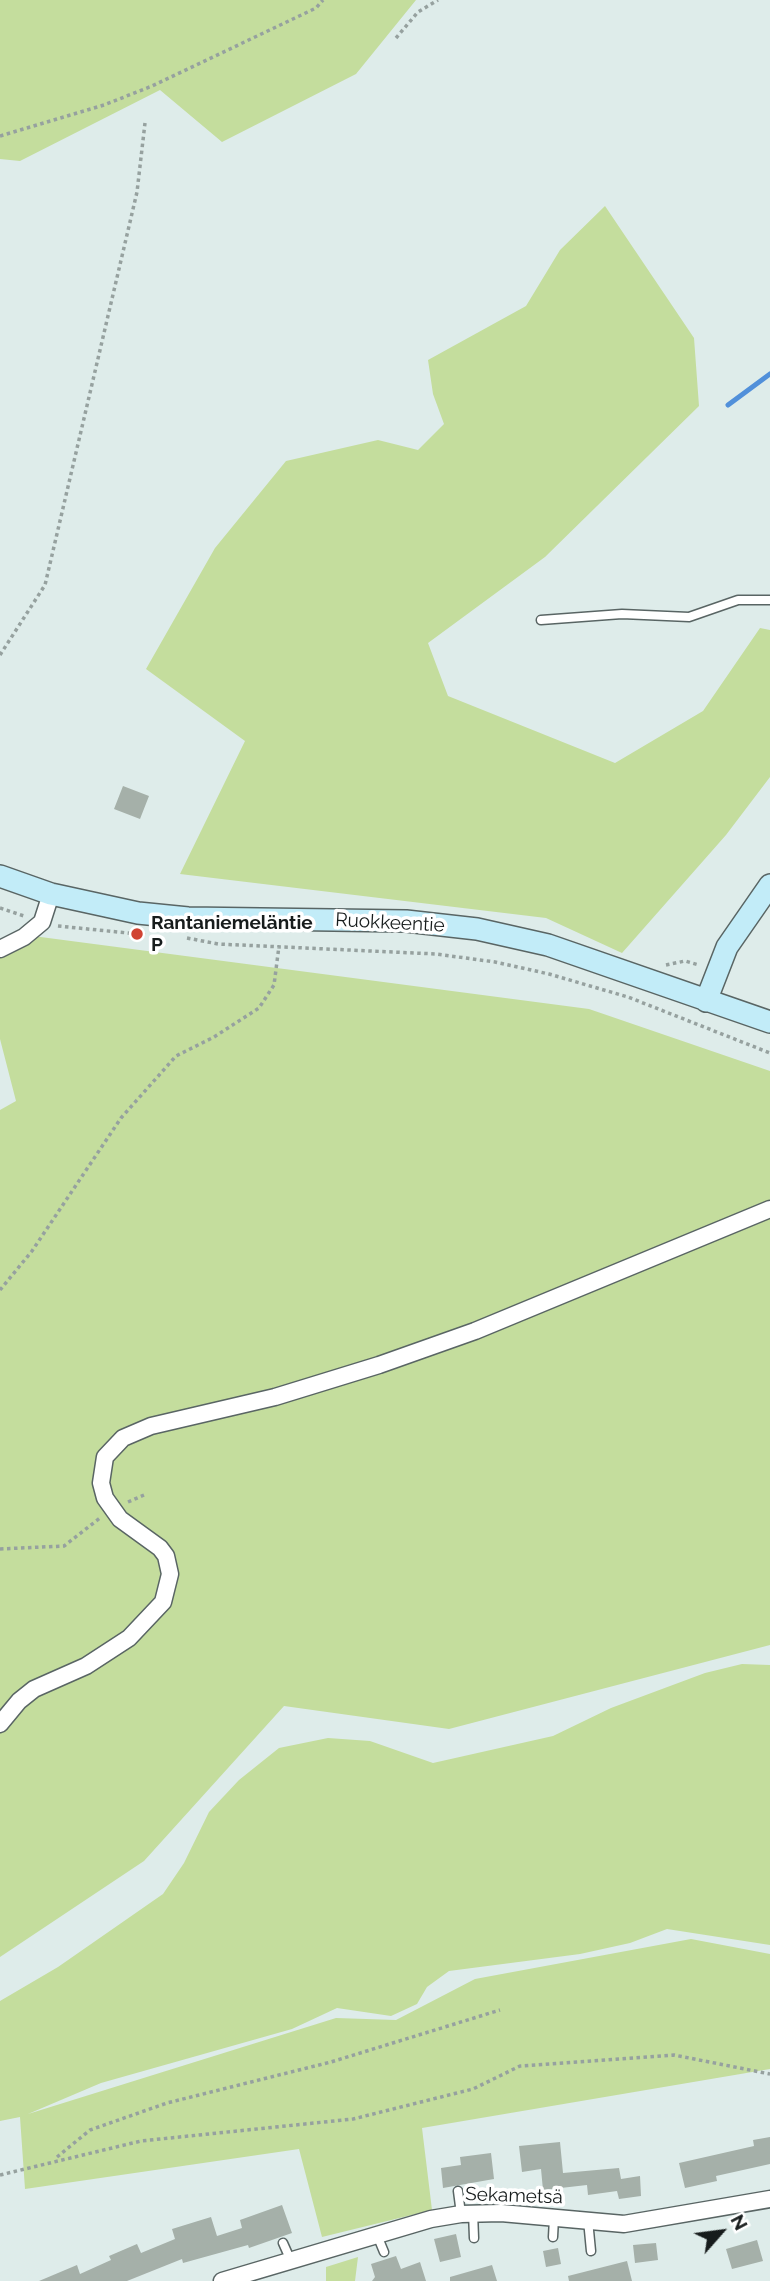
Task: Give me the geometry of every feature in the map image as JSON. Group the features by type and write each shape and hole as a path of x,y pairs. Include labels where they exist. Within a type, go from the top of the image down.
{"street":[{"name":"Ruokkeentie","path":"0,876 51,894 138,913 188,918 406,921 477,929 548,945 770,1022"},
{"path":"706,1001 727,947 770,885"},
{"path":"0,948 24,937 42,922 51,894"},
{"path":"0,1724 19,1701 34,1689 86,1666 129,1638 163,1602 170,1574 166,1556 111,1509 104,1498 101,1471 112,1447 135,1432 275,1397 379,1365 475,1331 770,1209"},
{"name":"Sekametsä","path":"222,2281 432,2219 467,2213 624,2224 679,2217 770,2199"}],"lane":[{"path":"541,620 622,614 690,617 738,600 770,600"},
{"path":"458,2191 474,2238"},
{"path":"553,2237 554,2218"},
{"path":"588,2220 592,2251"},
{"path":"377,2235 384,2252"},
{"path":"283,2244 291,2260"}],"path":[{"path":"0,136 152,86 316,8 323,0"},
{"path":"396,38 418,12 438,0"},
{"path":"0,655 45,585 137,192 145,123"},
{"path":"0,908 69,929 150,935"},
{"path":"175,937 218,943 436,954 549,974 628,997 770,1053"},
{"path":"0,1290 32,1251 121,1118 176,1056 214,1037 259,1008 274,985 279,946"},
{"path":"0,1549 64,1546 111,1509 144,1495"},
{"path":"53,2161 90,2130 167,2103 331,2062 500,2010"},
{"path":"0,2175 141,2141 353,2119 473,2089 520,2066 674,2055 770,2074"}],"green space":[{"path":"0,0 416,0 356,74 222,142 160,90 20,161 0,159"},
{"path":"605,206 694,338 699,406 545,557 428,643 448,696 615,763 703,711 760,628 770,630 770,777 726,835 622,953 546,918 180,874 245,741 146,669 215,548 286,461 378,440 418,450 444,424 433,394 428,360 526,306 560,250"},
{"path":"33,936 589,1009 770,1071 770,1645 449,1729 284,1706 144,1861 0,1957 0,1110 16,1101 0,1039 0,955"},
{"path":"742,1664 770,1665 770,1945 667,1929 630,1943 580,1954 449,1971 427,1987 417,2004 391,2016 337,2008 292,2029 101,2083 28,2114 336,2018 396,2020 475,1979 691,1939 770,1954 770,2069 422,2128 432,2210 322,2237 299,2149 25,2189 20,2117 0,2121 0,2001 58,1967 163,1894 184,1863 209,1812 239,1780 279,1748 328,1738 370,1741 433,1763 553,1736 611,1708 705,1673"},
{"path":"358,2257 355,2281 326,2281 326,2267"}],"building":[{"path":"123,786 149,796 140,819 114,809"},
{"path":"770,2137 770,2164 716,2176 717,2181 685,2188 679,2163 754,2146 753,2140"},
{"path":"560,2142 563,2173 619,2168 621,2179 640,2176 641,2196 619,2199 617,2191 588,2195 587,2185 543,2190 541,2169 522,2172 519,2146"},
{"path":"491,2153 494,2179 443,2188 441,2168 461,2165 460,2157"},
{"path":"282,2205 292,2233 249,2248 248,2245 183,2263 182,2259 127,2281 39,2281 77,2265 80,2274 111,2260 109,2256 137,2244 141,2253 175,2239 172,2229 211,2217 217,2236 242,2228 240,2220"},
{"path":"456,2234 461,2257 440,2262 434,2239"},
{"path":"757,2240 763,2261 732,2269 726,2249"},
{"path":"656,2243 658,2260 635,2263 633,2245"},
{"path":"558,2248 561,2264 546,2267 543,2251"},
{"path":"396,2256 401,2269 420,2262 426,2281 372,2281 375,2277 371,2264"},
{"path":"627,2261 632,2281 569,2281 568,2276"},
{"path":"492,2265 497,2281 450,2281 450,2277"}],"waterway":[{"path":"728,405 770,374"}],"place":[{"name":"Rantaniemeläntie P","path":"137,934"}]}
